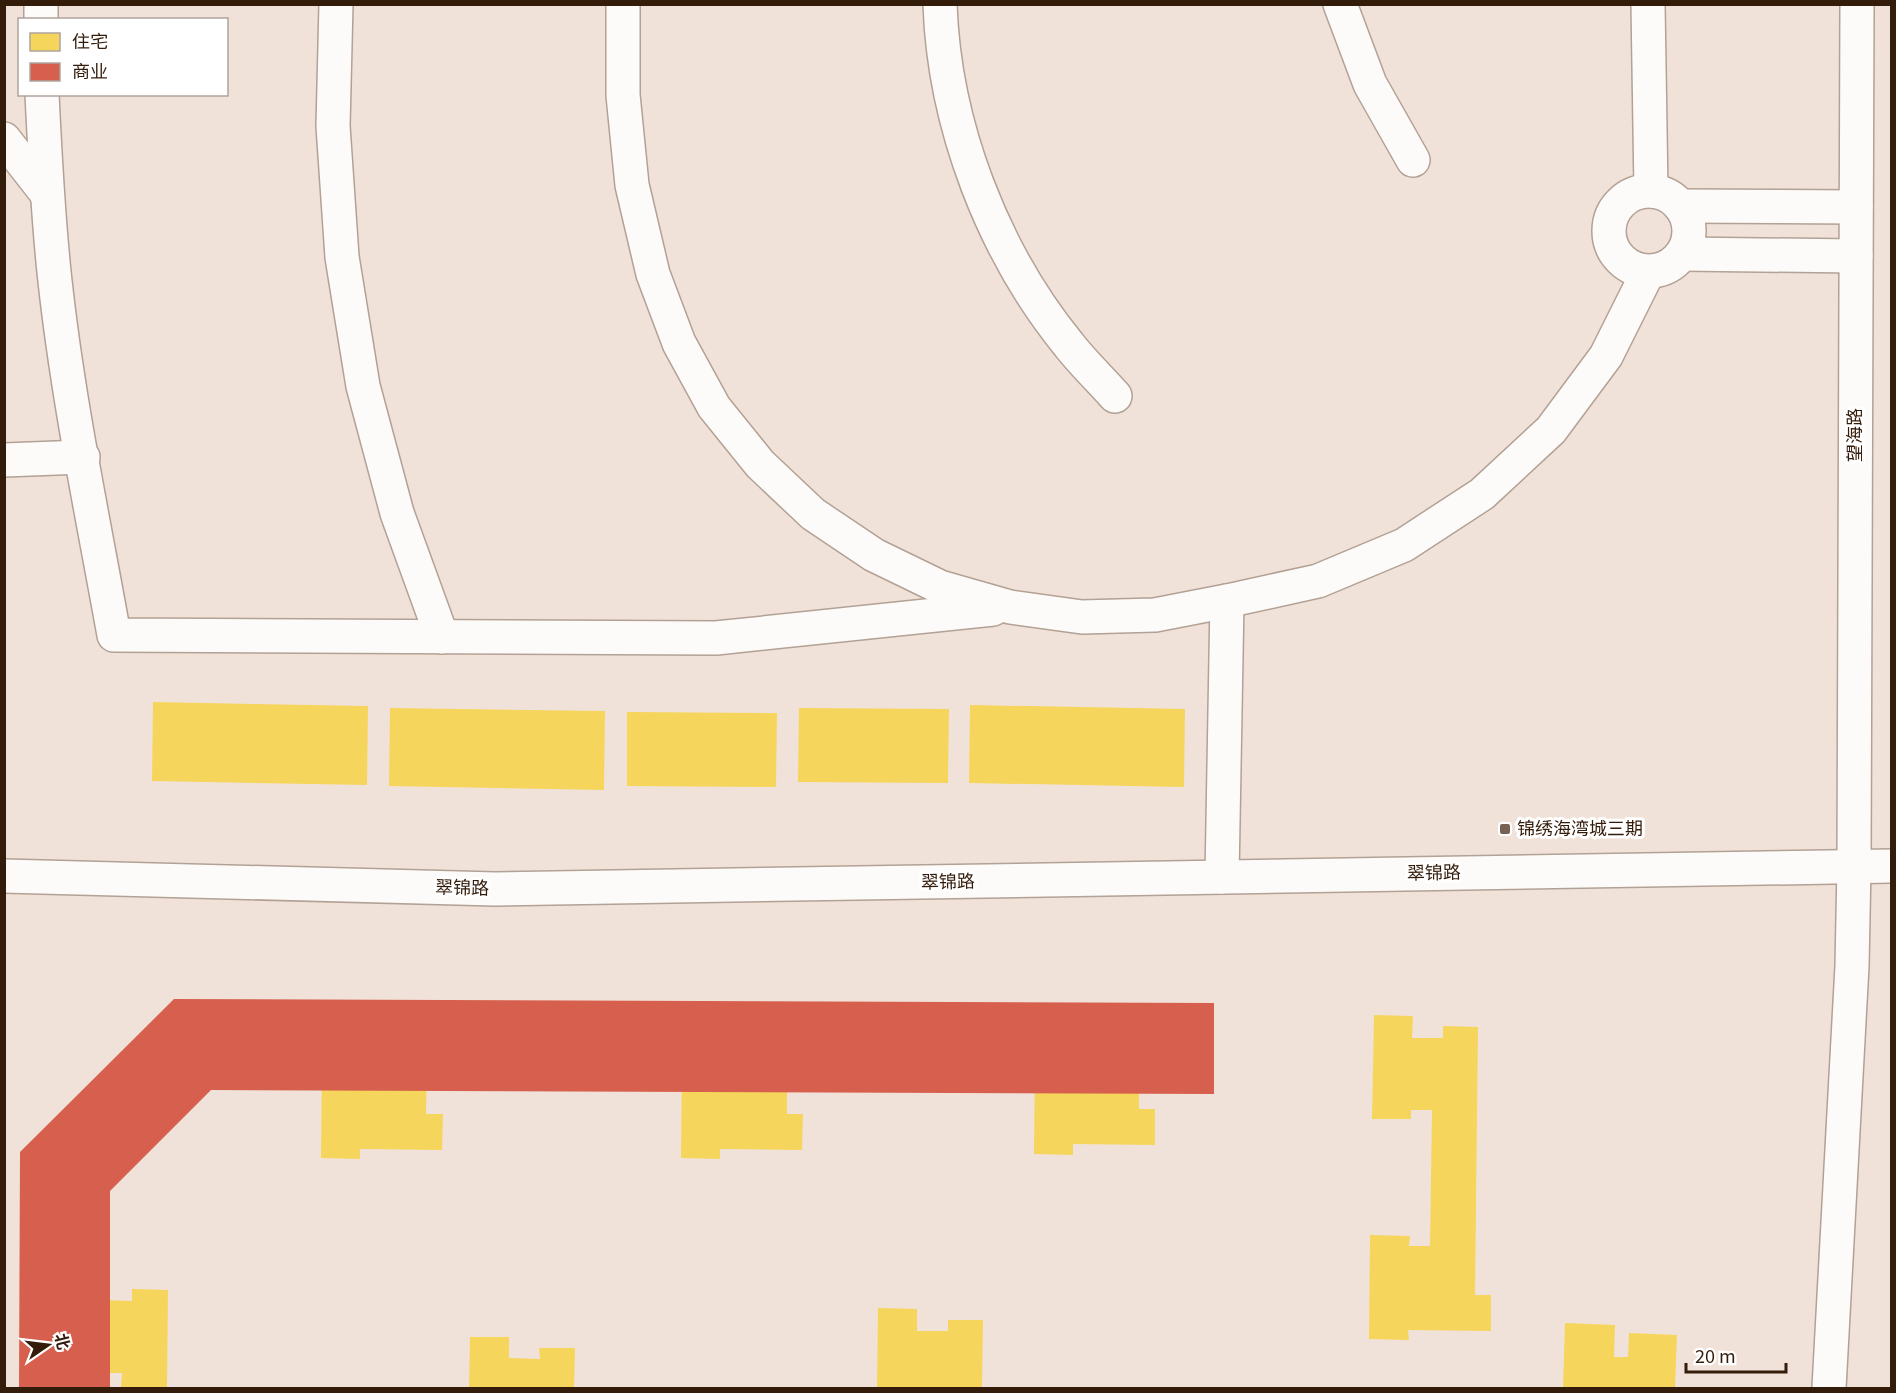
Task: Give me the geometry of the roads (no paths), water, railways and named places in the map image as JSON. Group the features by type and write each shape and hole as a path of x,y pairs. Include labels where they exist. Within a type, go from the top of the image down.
{"street":[{"path":"336,4 334,150 342,257 363,386 397,513 442,637"},
{"path":"622,4 623,95 635,196 653,274 679,343 714,407 760,464 813,514 874,555 940,587 1010,607 1082,617 1155,615 1318,581 1404,545 1482,494 1551,430 1606,356 1648,272"},
{"path":"940,4 941,29 951,98 969,164 996,228 1029,289 1069,345 1115,396"},
{"path":"1340,4 1370,84 1413,159"},
{"path":"1648,4 1651,191"},
{"name":"望海路","path":"1829,1389 1852,966 1857,4"},
{"path":"42,96 47,194 55,282 67,370 114,635 716,638 1010,607"},
{"path":"4,139 47,194"},
{"path":"1651,191 1667,196 1680,206 1687,221 1688,238 1682,254 1667,267 1648,272 1628,266 1613,251 1608,230 1614,209 1630,195 1651,191"},
{"path":"1680,206 1856,207"},
{"path":"1682,254 1856,256"},
{"path":"4,460 82,457"},
{"path":"1222,877 1227,601"},
{"name":"翠锦路","path":"4,876 495,889 1892,866"}],"place":[{"name":"锦绣海湾城三期","path":"1505,829"}]}
